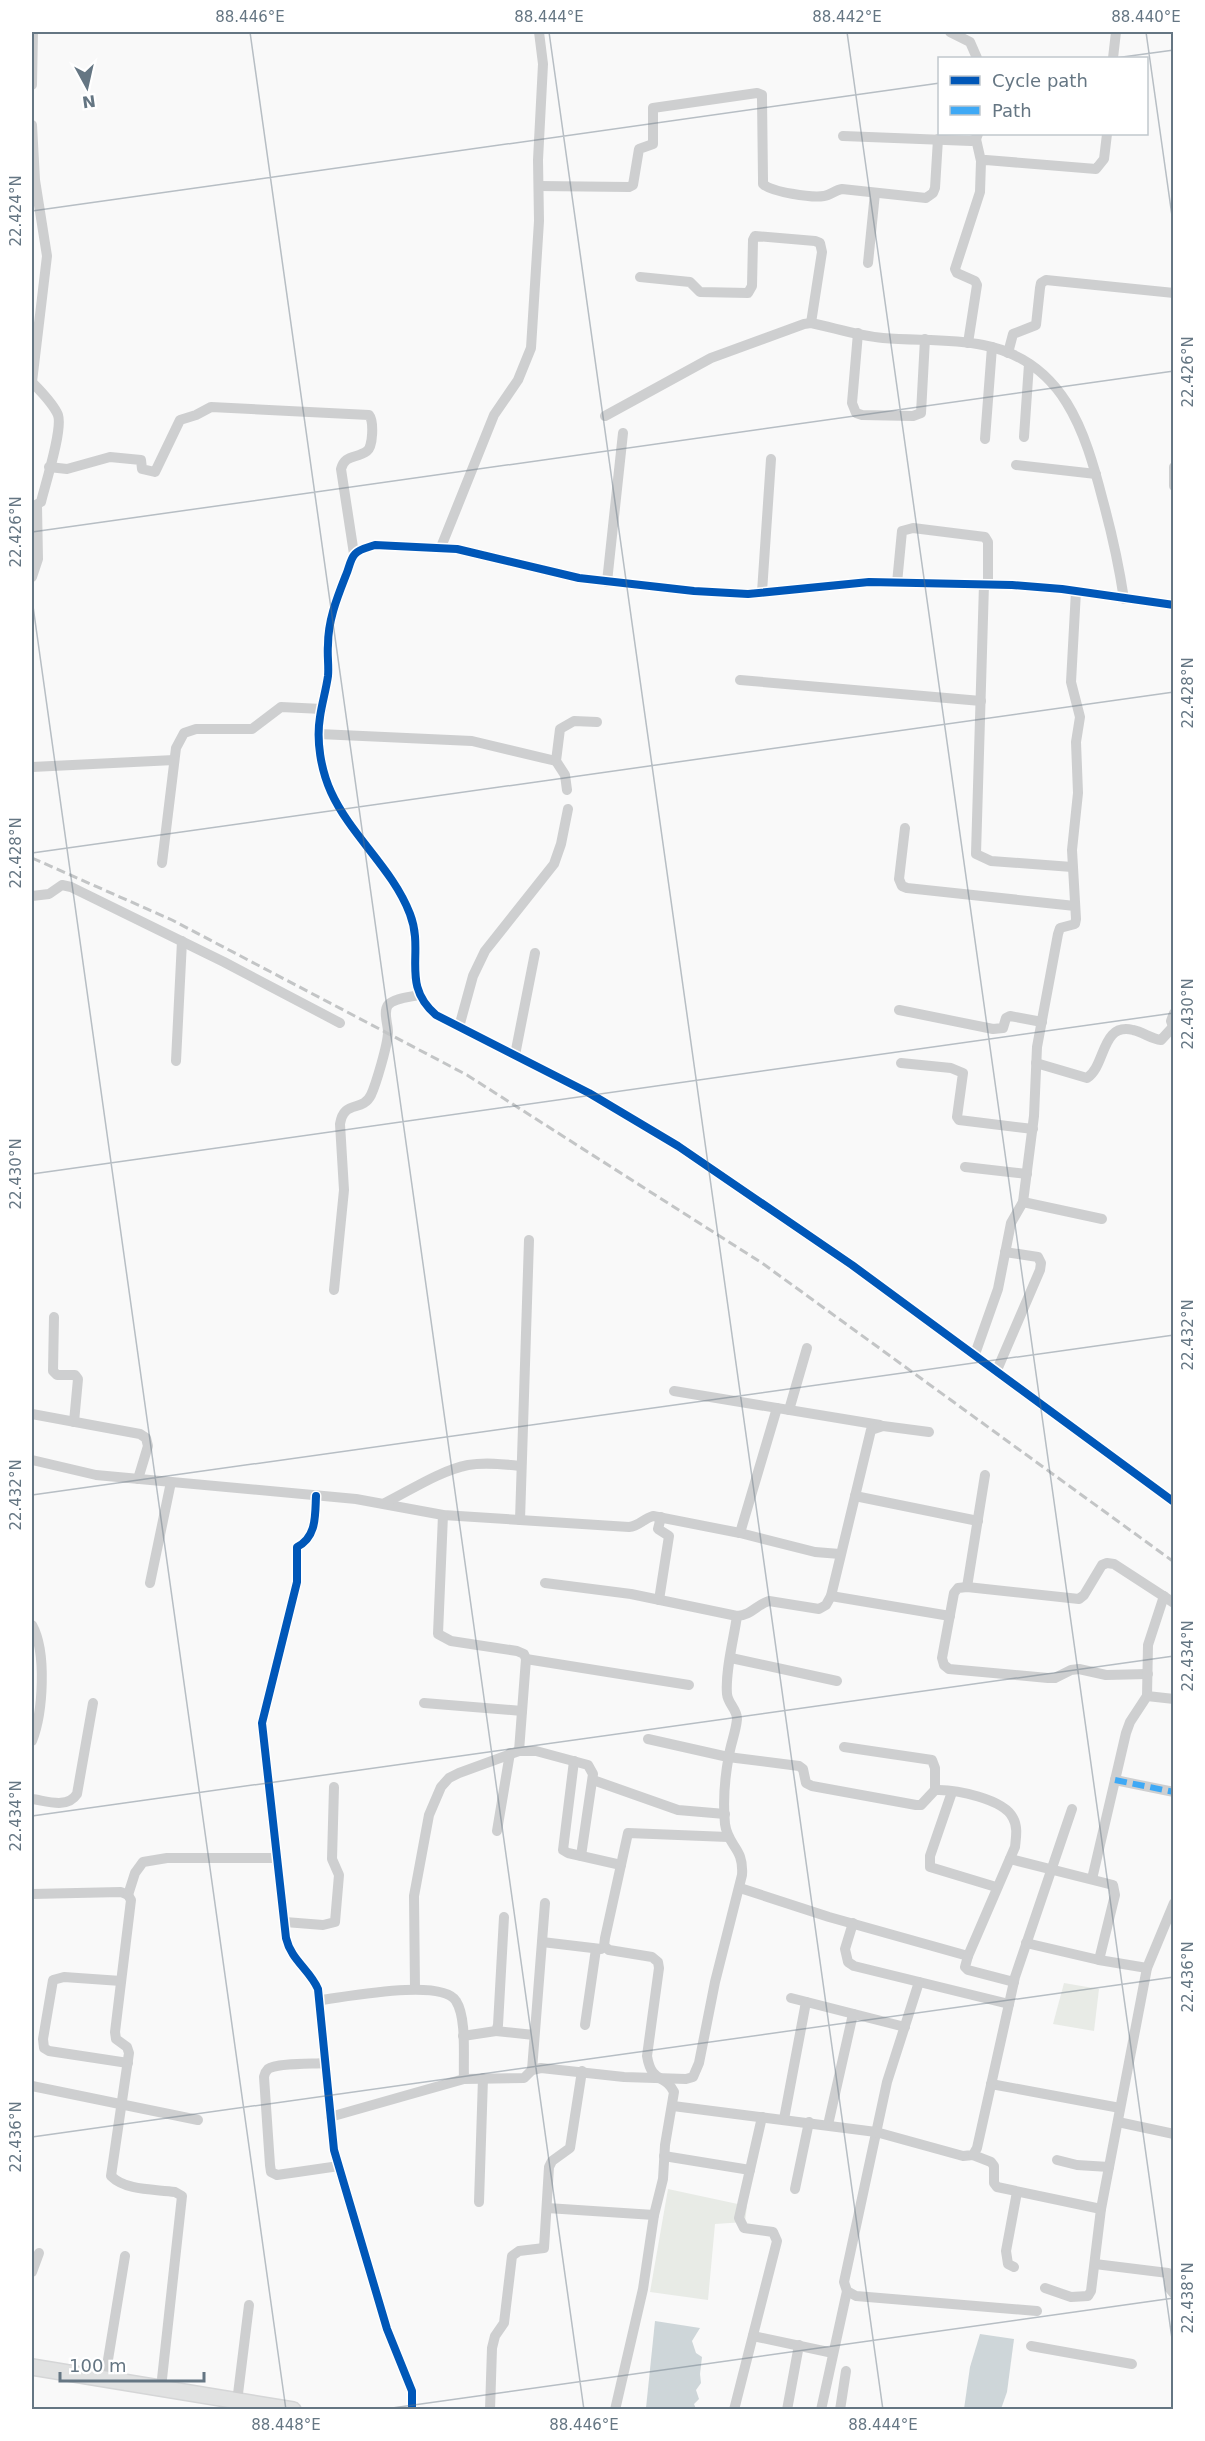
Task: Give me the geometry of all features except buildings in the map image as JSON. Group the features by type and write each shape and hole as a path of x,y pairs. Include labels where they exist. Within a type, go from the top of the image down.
{"main road":[{"path":"32,2367 160,2388 237,2405 293,2409"}],"street":[{"path":"32,85 33,32"},
{"path":"441,548 494,415 526,366 531,348 539,221 543,64 539,32"},
{"path":"950,32 970,42 977,57"},
{"path":"1113,57 1116,32"},
{"path":"539,186 629,187 633,185 639,149 653,144 653,108 757,93 762,95 763,179 766,187 815,196 829,195 842,189 926,198 930,196 934,188 938,139"},
{"path":"32,125 35,180 47,256 32,382 52,404 59,417 59,430 41,502 34,506 38,559 32,577"},
{"path":"981,161 1096,169 1104,159 1107,135"},
{"path":"843,136 938,139 977,136 981,161 980,192 955,269 957,273 975,281 977,285 968,343"},
{"path":"868,263 875,193"},
{"path":"640,277 690,282 696,291 700,292 748,293 752,286 753,240 756,236 815,241 820,243 822,252 811,323"},
{"path":"1008,353 1014,333 1036,325 1041,283 1046,280 1173,293"},
{"path":"604,416 711,358 793,327 811,323 880,338 925,339 992,347 1029,364 1055,385 1067,401 1085,437 1096,474 1116,551 1124,599"},
{"path":"858,333 852,404 856,413 862,415 913,416 921,413 925,339"},
{"path":"985,439 992,347"},
{"path":"1024,437 1029,364"},
{"path":"49,467 67,469 110,457 141,460 142,469 155,472 180,420 212,407 369,415 373,425 370,448 367,452 349,457 343,462 341,470 354,554 330,622 328,675 319,734 320,753 331,792 409,912 414,927 416,980 423,1004 436,1015 634,1118 678,1146 774,1210 975,1354 1173,1502"},
{"path":"607,582 622,433"},
{"path":"762,592 771,459"},
{"path":"1016,465 1096,474"},
{"path":"1173,467 1173,486"},
{"path":"897,583 902,531 912,528 984,537 988,542 976,854 991,861 1072,867"},
{"path":"354,554 375,545 441,548 607,582 694,591 762,592 852,583 986,584 1076,591 1173,606"},
{"path":"975,1354 998,1289 1011,1223 1023,1202 1032,1129 1036,1063 1058,934 1063,926 1075,924 1072,867 1078,793 1076,742 1080,717 1071,682 1076,591"},
{"path":"740,680 981,701"},
{"path":"162,862 174,760 180,737 189,730 252,729 280,707 322,709"},
{"path":"567,790 565,775 556,761 560,729 574,721 597,722"},
{"path":"319,734 472,741 556,761"},
{"path":"32,767 174,760"},
{"path":"459,1027 474,976 485,951 554,864 561,844 568,809"},
{"path":"905,828 899,879 902,886 1075,906"},
{"path":"32,896 49,894 62,885 71,887 182,941 340,1023"},
{"path":"176,1060 182,941"},
{"path":"515,1055 535,953"},
{"path":"333,1290 344,1190 340,1124 342,1114 345,1110 362,1104 372,1094 387,1042 386,1012 388,1005 393,1001 419,995"},
{"path":"899,1010 993,1029 1003,1028 1006,1018 1010,1016 1042,1022"},
{"path":"1036,1063 1087,1078 1093,1072 1108,1039 1117,1030 1133,1029 1161,1040 1173,1028 1173,1013"},
{"path":"901,1063 951,1068 963,1073 957,1116 959,1120 1032,1129"},
{"path":"965,1167 1027,1174"},
{"path":"1023,1202 1102,1219"},
{"path":"520,1520 529,1240"},
{"path":"997,1370 1041,1263 1038,1257 1005,1252"},
{"path":"54,1317 53,1371 57,1375 75,1375 78,1380 74,1422"},
{"path":"789,1410 807,1348"},
{"path":"674,1391 929,1432"},
{"path":"740,1533 777,1408"},
{"path":"32,1414 140,1434 147,1438 148,1446 138,1479"},
{"path":"545,1582 659,1600 738,1616 752,1612 762,1603 769,1601 819,1609 826,1605 831,1596 869,1436 875,1427 884,1426"},
{"path":"32,1460 83,1473 385,1503 443,1515 629,1527 637,1526 646,1518 661,1517 815,1551 840,1554"},
{"path":"385,1503 467,1465 483,1463 520,1466"},
{"path":"967,1587 985,1475"},
{"path":"150,1583 171,1482"},
{"path":"316,1496 314,1524 310,1535 306,1543 297,1547 297,1582 262,1723 289,1949 314,1979 321,2000 330,2117 339,2166 387,2330 412,2391 412,2409"},
{"path":"855,1496 978,1521"},
{"path":"443,1515 438,1634 451,1641 517,1650 524,1654 526,1659 522,1711 497,1831"},
{"path":"659,1600 669,1536 658,1529 661,1517"},
{"path":"1148,1674 1106,1675 1079,1669 1071,1670 1055,1678 1048,1678 949,1669 944,1665 942,1658 954,1593 958,1588 967,1587 1079,1599 1084,1596 1102,1565 1107,1563 1114,1564 1173,1603"},
{"path":"831,1596 950,1616"},
{"path":"1092,1879 1130,1722 1147,1696 1150,1636 1164,1596"},
{"path":"330,2117 464,2079 524,2078 532,2070 542,2068 624,2077 686,2079 693,2077 697,2071 715,1982 740,1888 743,1864 740,1853 728,1837 725,1814 728,1757 737,1721 737,1714 727,1693 738,1616"},
{"path":"32,1625 39,1649 32,1741"},
{"path":"731,1658 837,1681"},
{"path":"526,1659 689,1684"},
{"path":"1147,1696 1173,1699"},
{"path":"32,1799 67,1803 77,1794 93,1703"},
{"path":"424,1703 522,1711"},
{"path":"648,1738 728,1757 799,1766 803,1769 806,1783 812,1786 916,1805 921,1805 935,1790 935,1768 932,1760 844,1747"},
{"path":"415,1989 414,1896 429,1815 435,1799 449,1778 514,1752 536,1751 588,1765 592,1768 592,1780 581,1856"},
{"path":"574,1761 563,1850 621,1865"},
{"path":"592,1780 678,1810 725,1814"},
{"path":"1115,1780 1173,1792"},
{"path":"285,1922 323,1925 335,1922 339,1875 332,1859 334,1786"},
{"path":"935,1790 952,1791 990,1802 1002,1807 1013,1816 1017,1829 1015,1846 996,1887 965,1967 968,1970 1014,1982"},
{"path":"952,1791 930,1857 930,1867 996,1887"},
{"path":"973,2155 977,2148 1014,1982 1072,1809"},
{"path":"609,1950 604,1946 605,1938 628,1833 728,1837"},
{"path":"128,1895 135,1874 143,1863 167,1858 277,1858"},
{"path":"1010,1858 1109,1883 1115,1890 1099,1960"},
{"path":"740,1888 968,1956"},
{"path":"32,1894 121,1892 128,1895 131,1900 115,2032 116,2039 127,2048 129,2053 111,2176 118,2183 127,2186 175,2192 182,2196 160,2388"},
{"path":"532,2070 545,1903"},
{"path":"1045,2288 1071,2297 1088,2296 1095,2264 1101,2209 1147,1968 1173,1903"},
{"path":"496,2031 504,1917"},
{"path":"852,1923 845,1949 848,1962 854,1966 1009,2004"},
{"path":"542,1942 652,1958 657,1962 659,1968 647,2056 649,2070 656,2078 671,2085 674,2092 673,2106 644,2289 615,2409"},
{"path":"1026,1943 1099,1960 1147,1968"},
{"path":"585,2025 596,1949"},
{"path":"121,1981 64,1977 53,1980 43,2039 44,2048 49,2051 128,2063"},
{"path":"820,2409 847,2291 844,2282 887,2082 919,1982"},
{"path":"321,2000 415,1989 449,1993 456,2000 460,2011 464,2079"},
{"path":"791,1998 905,2027"},
{"path":"784,2119 806,2001"},
{"path":"828,2125 853,2014"},
{"path":"463,2036 496,2031 534,2035"},
{"path":"325,2063 269,2067 265,2072 270,2165 272,2172 277,2175 339,2166"},
{"path":"490,2409 492,2348 495,2336 504,2323 512,2256 519,2251 544,2248 549,2167 570,2148 582,2071"},
{"path":"479,2202 483,2078"},
{"path":"991,2084 1120,2108"},
{"path":"32,2086 198,2120"},
{"path":"673,2106 876,2132 963,2156 973,2155 991,2162 994,2166 994,2183 997,2187 1101,2209"},
{"path":"734,2409 777,2241 773,2232 751,2230 740,2225 762,2117"},
{"path":"795,2189 809,2122"},
{"path":"1118,2122 1173,2134"},
{"path":"664,2156 750,2169"},
{"path":"1057,2160 1077,2165 1109,2167"},
{"path":"1014,2267 1008,2264 1006,2251 1017,2192"},
{"path":"547,2208 654,2215"},
{"path":"32,2272 39,2253"},
{"path":"105,2378 124,2256"},
{"path":"1095,2264 1168,2273 1173,2294"},
{"path":"847,2291 856,2296 1037,2311"},
{"path":"237,2405 249,2305"},
{"path":"753,2336 833,2353"},
{"path":"787,2409 799,2345"},
{"path":"1031,2346 1132,2364"},
{"path":"840,2409 846,2372"}],"shaded area":[{"path":"1064,1983 1099,1989 1094,2031 1053,2024"},
{"path":"668,2189 747,2206 745,2222 715,2224 708,2300 650,2292"},
{"path":"655,2321 700,2328 692,2341 696,2353 702,2357 701,2383 696,2390 699,2399 694,2404 696,2409 646,2408"},
{"path":"980,2334 1014,2339 1007,2392 1001,2409 964,2409 970,2367"}],"railway":[{"path":"32,858 172,920 467,1075 762,1263 1174,1562"}],"marked path":[{"path":"1115,1780 1174,1792"}],"cycle path":[{"path":"1174,605 1062,589 1012,585 869,582 748,594 694,591 579,578 457,549 375,545 364,548 353,556 334,609 328,636 328,676 320,717 319,736 324,774 339,808 383,867 403,898 410,914 414,928 415,968 419,992 436,1015 589,1093 678,1146 852,1265 1174,1502"},
{"path":"316,1496 312,1531 304,1543 297,1547 297,1582 262,1723 286,1938 292,1953 318,1989 334,2150 387,2329 412,2391 412,2410"}]}
